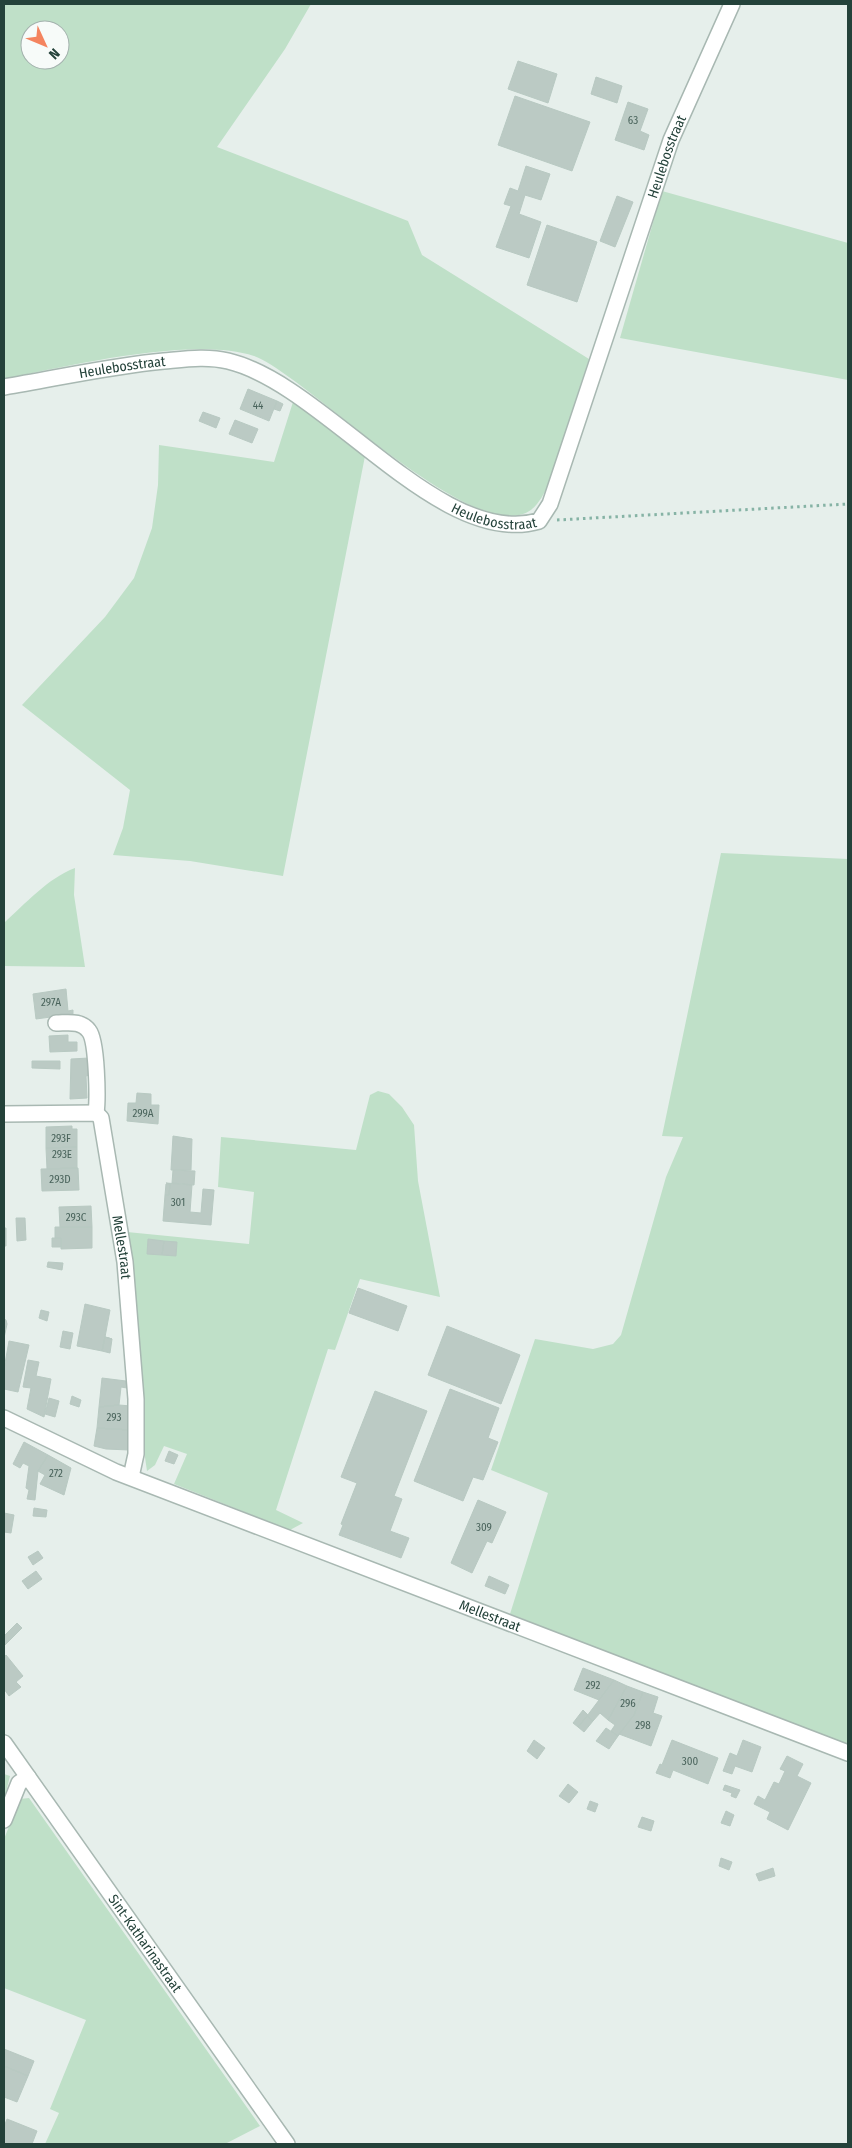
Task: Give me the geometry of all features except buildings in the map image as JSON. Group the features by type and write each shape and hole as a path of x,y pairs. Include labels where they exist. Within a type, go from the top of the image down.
{"street":[{"name":"Heulebosstraat","path":"4,387 117,365 200,357 228,361 258,371 303,397 369,451 444,502 489,522 507,526 526,525 539,521 550,504 671,140 732,4"},
{"path":"4,1114 96,1113 97,1089 93,1043 89,1031 78,1023 56,1023"},
{"name":"Mellestraat","path":"96,1113 101,1118 125,1262 136,1399 136,1454 131,1477"},
{"name":"Mellestraat","path":"4,1418 131,1477 848,1753"},
{"name":"Sint-Katharinastraat","path":"4,1742 287,2144"},
{"path":"4,1820 19,1783 28,1777"}],"path":[{"path":"539,521 848,504"}],"green space":[{"path":"4,4 311,4 285,49 217,147 408,221 422,255 589,359 549,484 537,504 513,516 479,509 439,488 396,459 278,369 254,356 228,351 198,349 130,355 4,379"},
{"path":"662,191 848,243 848,380 620,338"},
{"path":"293,402 365,456 283,876 190,861 113,855 123,828 130,790 22,705 105,617 134,578 152,528 158,485 159,445 274,462"},
{"path":"721,853 848,859 848,1745 510,1614 548,1493 491,1470 535,1339 593,1349 613,1344 621,1335 666,1177 683,1137 662,1136"},
{"path":"75,868 74,895 85,967 4,966 4,923 55,878"},
{"path":"378,1091 389,1094 402,1107 414,1125 418,1181 440,1297 360,1279 335,1350 328,1349 276,1510 303,1523 290,1530 174,1484 187,1454 164,1446 155,1465 147,1471 142,1437 144,1408 127,1232 249,1244 254,1192 218,1187 221,1137 356,1150 370,1095"},
{"path":"4,1774 10,1776 4,1800"},
{"path":"29,1798 260,2126 225,2144 45,2144 59,2113 50,2109 86,2020 4,1988 4,1839 20,1799"}]}
